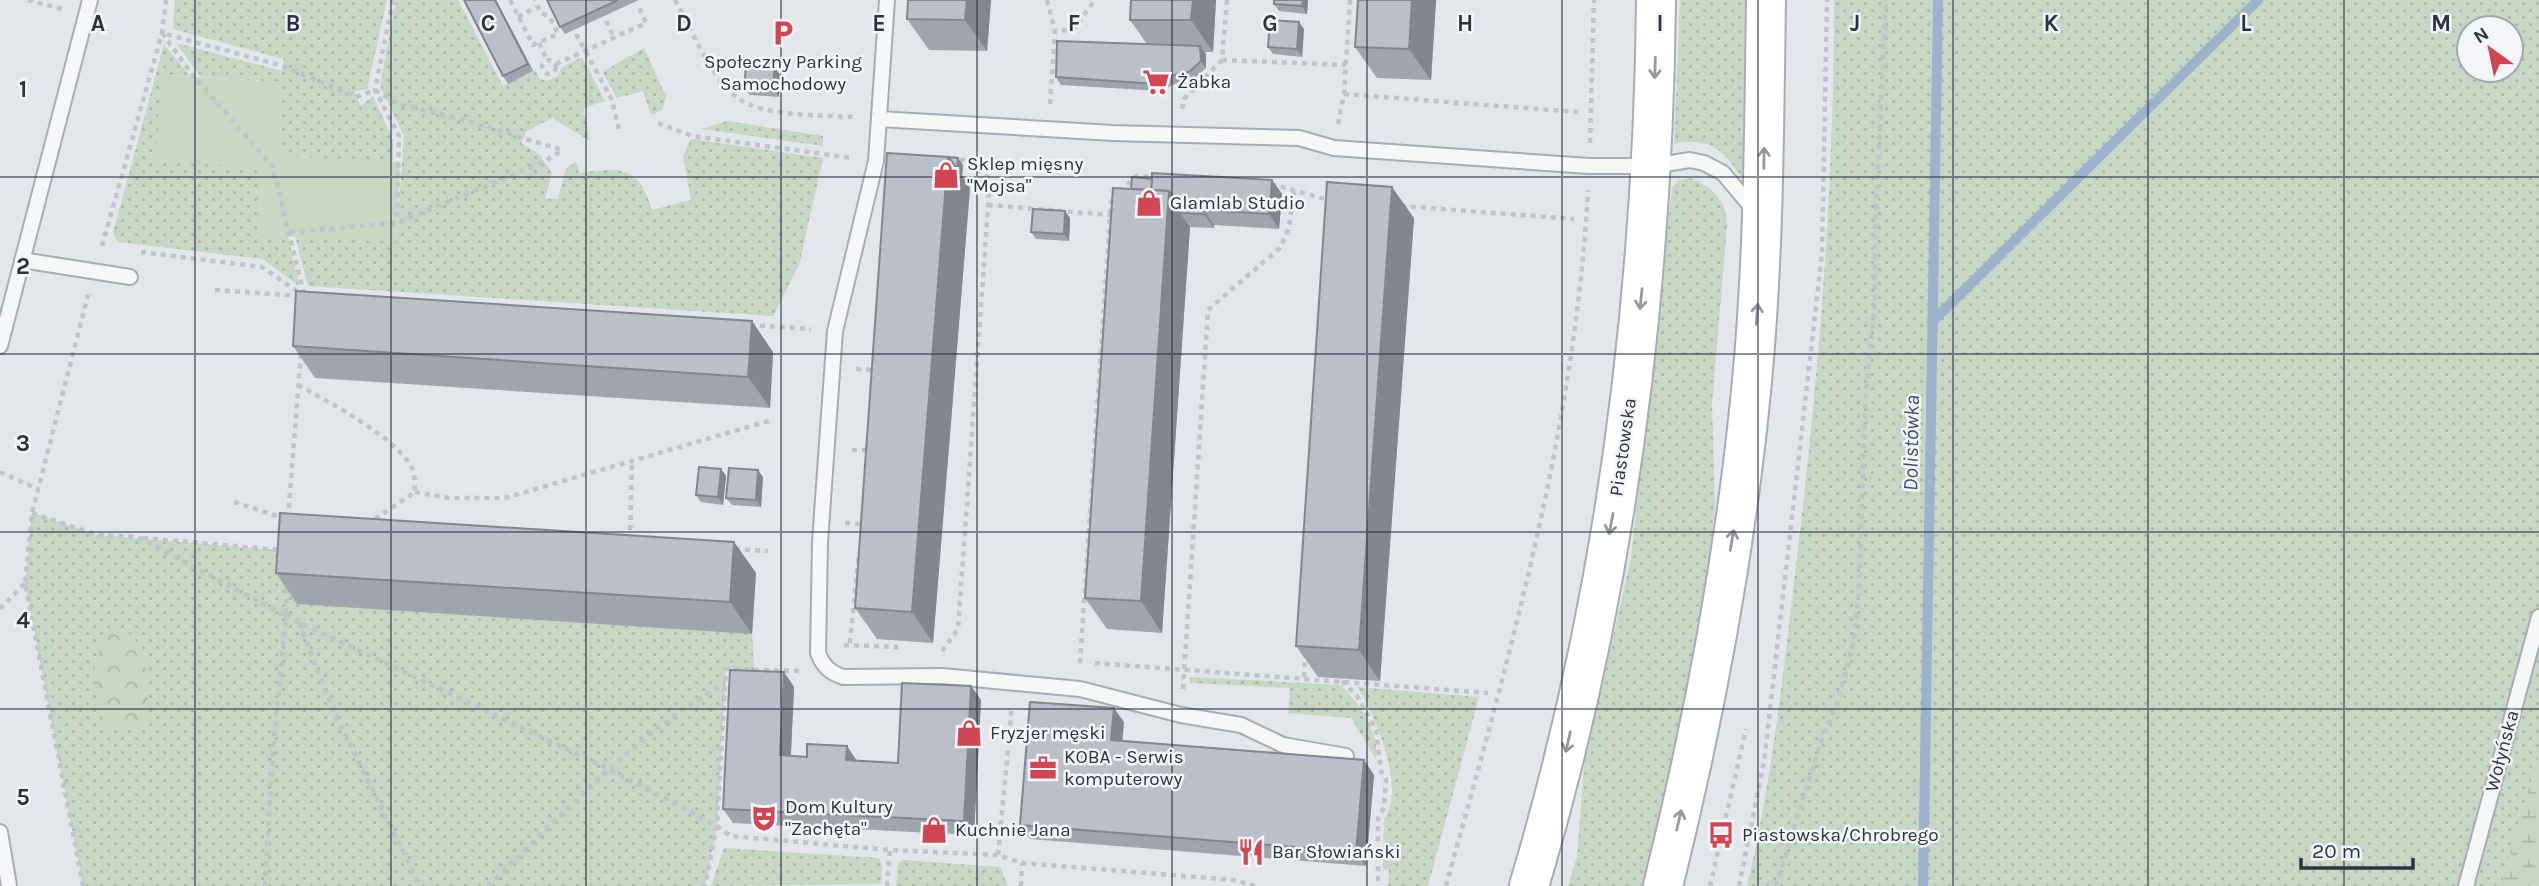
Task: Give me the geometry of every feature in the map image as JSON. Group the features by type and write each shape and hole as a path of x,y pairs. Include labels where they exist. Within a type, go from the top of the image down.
{"main road":[{"name":"Piastowska","path":"1529,886 1568,743 1623,466 1648,231 1656,0"},
{"path":"1663,886 1693,758 1736,514 1752,381 1763,227 1766,0"}],"lane":[{"path":"0,346 90,0"},
{"path":"887,0 876,161 835,331 820,542 818,653 823,664 832,673 843,677 942,676 1080,689 1181,715 1241,725 1283,745 1346,756"},
{"path":"879,119 1049,130 1299,138 1334,148 1589,166 1652,166 1689,160 1704,163 1723,173 1742,194 1763,227"},
{"path":"22,260 130,277"},
{"name":"Wołyńska","path":"2466,886 2539,617"},
{"path":"0,832 9,886"}],"path":[{"path":"28,0 86,16"},
{"path":"161,0 165,8"},
{"path":"83,886 25,583 32,513 94,271 162,33 166,0"},
{"path":"393,0 375,90 399,136 397,223"},
{"path":"510,0 533,45 558,34 550,16 536,7 535,0"},
{"path":"675,0 722,82 737,98 751,106 795,113 879,119"},
{"path":"1047,0 1055,31 1049,130"},
{"path":"1055,31 1073,30 1095,0"},
{"path":"1175,134 1184,99 1223,60 1227,0"},
{"path":"1330,214 1334,148 1344,94 1350,0"},
{"path":"1446,886 1499,695 1538,534 1576,334 1589,166 1594,0"},
{"path":"1739,886 1764,762 1822,254 1827,0"},
{"path":"1776,886 1820,745 1838,700 1854,642 1859,592 1864,403 1875,302 1875,232 1886,0"},
{"path":"518,17 536,7"},
{"path":"539,43 547,60 556,64 646,23 639,7"},
{"path":"606,21 614,38"},
{"path":"162,33 283,66 356,97 375,90"},
{"path":"162,33 194,77 272,165 304,296 303,309"},
{"path":"576,34 612,100 621,134"},
{"path":"547,60 541,66 545,74 554,73 556,64"},
{"path":"1223,60 1346,65"},
{"path":"290,232 397,223 544,162 562,150 471,121 396,103 375,90"},
{"path":"1344,94 1578,112"},
{"path":"942,676 942,652 958,629 989,179 964,160 952,159"},
{"path":"1080,689 1111,202 1136,176 1163,177"},
{"path":"1269,184 1282,185 1294,191 1331,200"},
{"path":"1181,715 1208,310 1280,248 1289,227 1294,191"},
{"path":"988,205 1111,215"},
{"path":"1398,206 1574,219"},
{"path":"102,247 115,248"},
{"path":"129,250 262,267 304,296"},
{"path":"215,290 304,296"},
{"path":"737,324 835,331"},
{"path":"288,530 301,347"},
{"path":"298,385 344,409 400,451 413,471 415,492"},
{"path":"381,525 367,524 415,492 449,498 505,498 772,420"},
{"path":"630,542 632,461"},
{"path":"0,472 38,489"},
{"path":"234,502 288,520 301,521"},
{"path":"32,513 97,535 288,551"},
{"path":"138,537 298,622 611,770 731,836 890,850 998,855 1022,863 1255,886"},
{"path":"616,541 644,543"},
{"path":"727,548 768,551"},
{"path":"265,886 272,759 288,577"},
{"path":"0,609 25,583"},
{"path":"298,622 334,712 420,886"},
{"path":"705,886 717,826 726,669 800,671 818,653 850,643 902,648"},
{"path":"928,650 955,653"},
{"path":"1304,677 1305,650"},
{"path":"1066,661 1488,693"},
{"path":"1341,680 1357,696 1376,730 1381,771 1386,779 1384,808 1378,818 1378,886"},
{"path":"998,855 1014,682"},
{"path":"488,886 611,770 678,713 725,684"},
{"path":"1710,886 1746,729"},
{"path":"887,886 890,850"},
{"path":"1021,886 1022,863"}],"green space":[{"path":"175,0 387,0 367,89 354,91 361,106 373,96 393,140 393,162 277,156 282,82 201,77 176,43 282,71 284,59 173,29"},
{"path":"396,0 458,0 503,86 535,70 540,79 547,81 558,76 562,67 582,57 605,101 583,108 590,141 552,118 527,131 521,143 539,154 552,173 545,198 558,199 566,168 576,162 579,173 617,170 634,177 647,196 652,210 691,200 683,156 691,139 823,158 799,265 773,316 308,286 295,236 396,242 404,136 380,86"},
{"path":"1680,0 1745,0 1743,180 1715,148 1698,142 1674,144"},
{"path":"1834,0 2539,0 2539,886 1747,886 1763,811 1790,620 1823,291 1831,146"},
{"path":"164,44 190,76 161,75 263,167 259,235 288,236 299,286 263,259 118,242 113,233"},
{"path":"644,48 666,97 662,110 651,115 643,91 617,98 602,72"},
{"path":"161,75 282,82 278,156 400,162 396,242 259,235 263,167 156,162"},
{"path":"727,121 823,136 823,146 702,129"},
{"path":"1690,178 1712,190 1717,196 1724,208 1727,225 1712,404 1715,508 1703,606 1674,756 1643,886 1568,886 1577,857 1584,766 1631,558 1672,188 1679,180"},
{"path":"32,513 97,535 288,551 752,634 754,670 726,670 717,826 705,886 83,886 25,583"},
{"path":"126,629 144,651 150,727 103,728 94,672 104,630"},
{"path":"1190,677 1341,685 1367,719 1375,739 1376,759 1351,718 1288,713 1290,688 1190,683"},
{"path":"1357,687 1479,697 1428,886 1388,886 1389,870 1383,869 1384,818 1390,806 1392,790 1390,772 1380,733"},
{"path":"2539,753 2539,886 2501,886"},
{"path":"724,848 879,858 882,864 881,884 711,886"},
{"path":"903,860 1000,867 1008,886 896,886 898,864"}],"building":[{"path":"464,0 495,0 528,64 503,76"},
{"path":"547,0 618,0 560,27"},
{"path":"908,0 967,0 965,20 907,19"},
{"path":"1131,0 1193,0 1191,20 1130,20"},
{"path":"1274,0 1303,0 1302,6 1274,4"},
{"path":"1358,0 1412,0 1409,49 1355,47"},
{"path":"1270,20 1299,22 1297,49 1268,47"},
{"path":"1057,41 1200,46 1201,61 1189,72 1174,75 1156,84 1056,77"},
{"path":"746,66 774,67 774,89 744,88"},
{"path":"887,153 948,157 912,612 855,608"},
{"path":"949,157 958,158 957,169"},
{"path":"1152,173 1272,180 1269,214 1204,210 1204,214 1180,213 1181,208 1169,191 1151,190"},
{"path":"1132,177 1152,179 1151,190 1131,189"},
{"path":"1327,182 1392,187 1359,650 1296,646"},
{"path":"1113,188 1169,191 1141,601 1085,598"},
{"path":"1033,209 1065,211 1064,234 1031,232"},
{"path":"296,291 752,321 748,377 293,346"},
{"path":"699,467 721,469 718,497 696,495"},
{"path":"729,468 758,470 756,500 726,498"},
{"path":"280,513 734,542 730,602 276,573"},
{"path":"730,670 784,672 780,755 807,757 807,744 847,746 846,760 898,763 902,683 971,686 964,821 723,809"},
{"path":"1030,702 1114,708 1111,740 1364,760 1356,852 1020,825"}],"waterway":[{"name":"Dolistówka","path":"1923,886 1938,0"},
{"path":"1932,322 2258,0"}],"place":[{"name":"Społeczny Parking Samochodowy","path":"783,33"},
{"name":"Żabka","path":"1156,82"},
{"name":"Sklep mięsny \"Mojsa\"","path":"946,175"},
{"name":"Glamlab Studio","path":"1149,203"},
{"name":"Fryzjer męski","path":"969,733"},
{"name":"KOBA - Serwis komputerowy","path":"1043,768"},
{"name":"Dom Kultury \"Zachęta\"","path":"764,818"},
{"name":"Kuchnie Jana","path":"934,830"},
{"name":"Piastowska/Chrobrego","path":"1721,835"},
{"name":"Bar Słowiański","path":"1251,852"}]}
